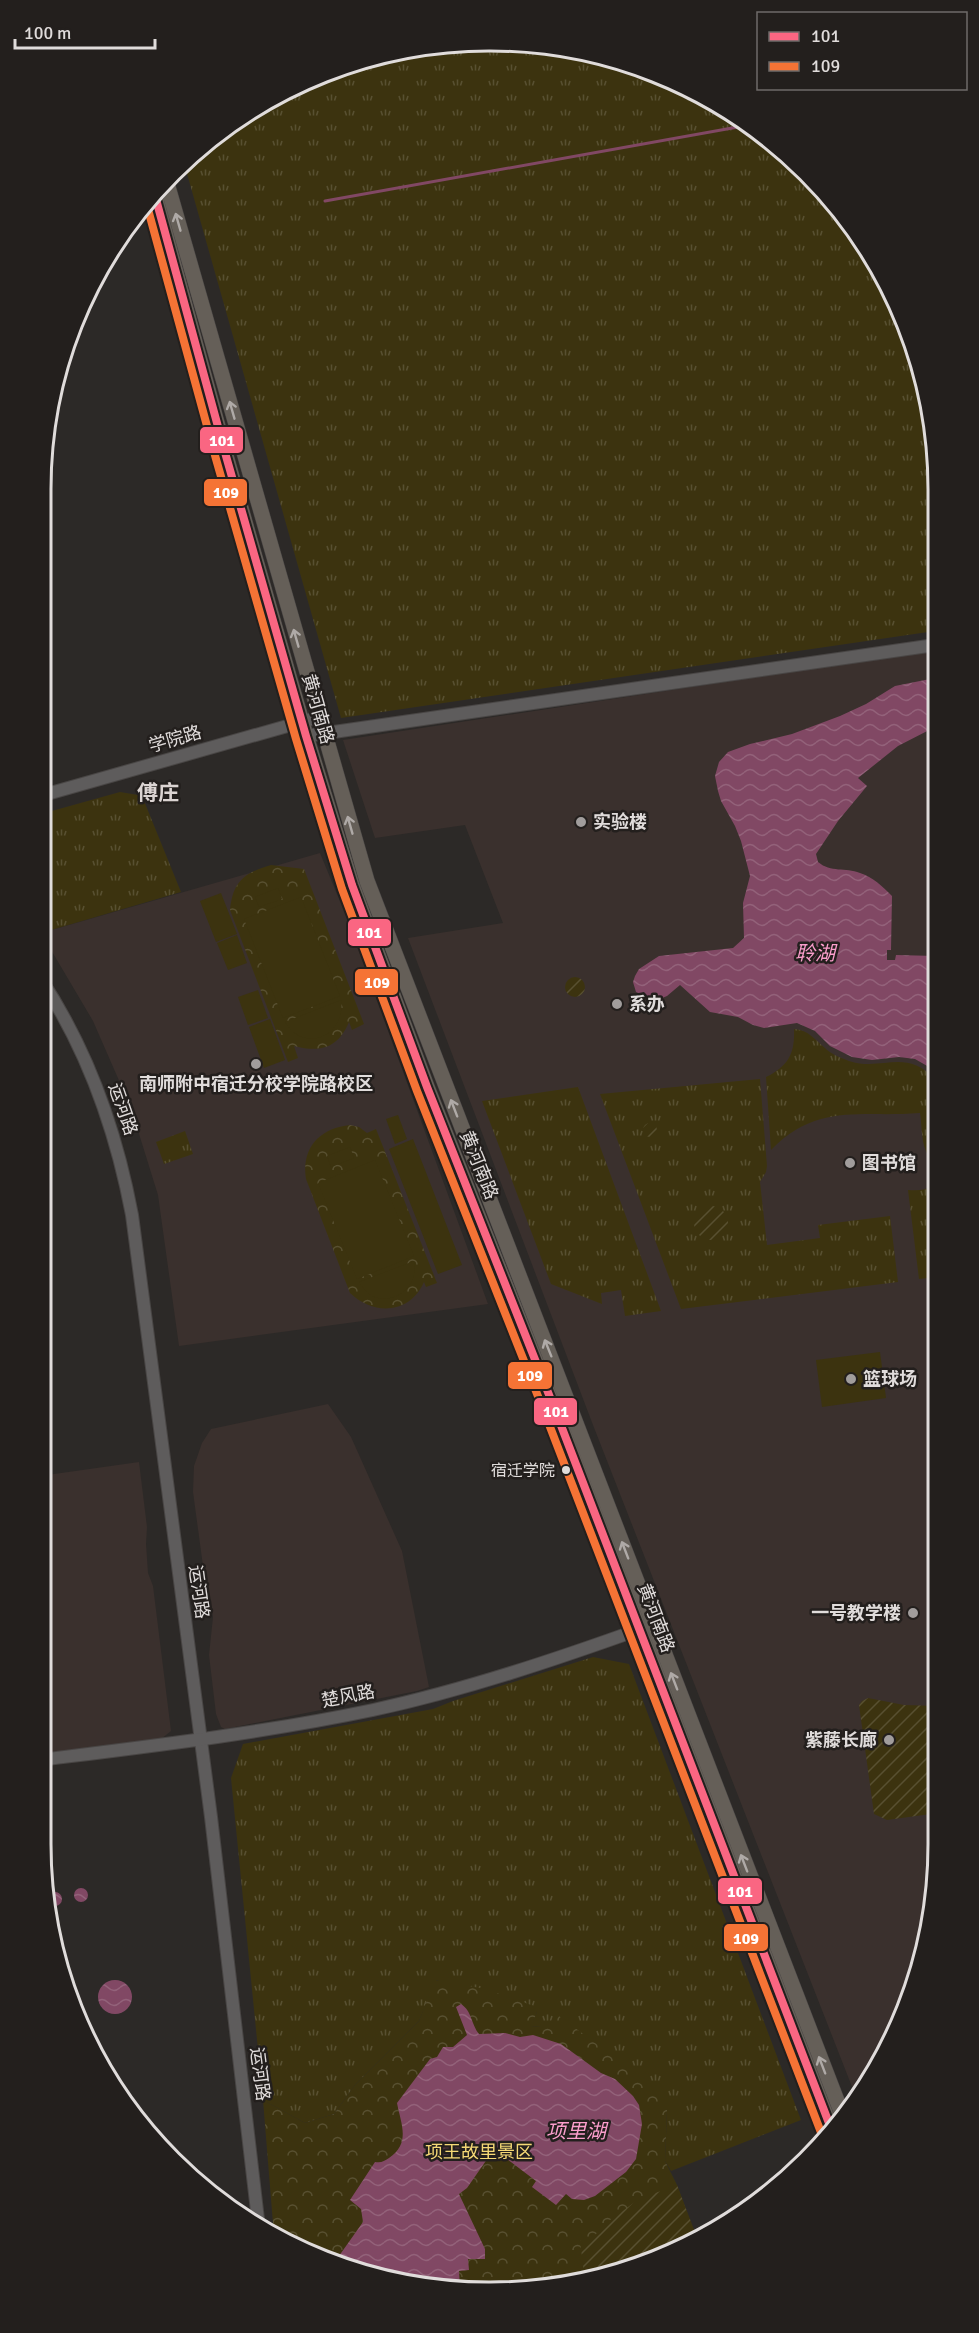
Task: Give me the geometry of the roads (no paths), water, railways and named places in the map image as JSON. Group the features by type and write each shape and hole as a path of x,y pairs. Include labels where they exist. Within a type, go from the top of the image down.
{"main road":[{"name":"黄河南路","path":"169,190 367,881 828,2121"},
{"name":"黄河南路","path":"157,204 304,729 352,885 427,1087 839,2107"}],"street":[{"path":"304,729 324,734 928,646"},
{"name":"学院路","path":"51,793 304,729 319,717"},
{"name":"运河路","path":"51,996 77,1040 96,1084 124,1171 139,1263 252,2152 258,2215"},
{"name":"楚风路","path":"51,1759 200,1741 362,1712 439,1693 646,1627"}],"water":[{"name":"聆湖","path":"928,679 928,731 898,746 858,778 867,786 838,821 816,854 818,862 823,865 865,875 877,882 892,896 891,950 887,950 887,960 895,960 896,955 928,956 928,1066 915,1059 899,1057 872,1060 852,1057 830,1046 815,1031 797,1023 764,1028 738,1017 710,1012 680,985 667,996 655,1001 636,992 633,982 639,969 659,956 733,948 744,938 743,903 750,876 741,841 718,791 715,776 719,762 728,752 792,734 840,716 866,704 895,686"},
{"path":"78,1888 84,1888 88,1895 84,1902 78,1902 74,1898 74,1892"},
{"path":"54,1892 61,1896 60,1904 56,1906"},
{"path":"115,1980 127,1985 132,1997 127,2009 115,2014 103,2009 98,1997 103,1985"},
{"name":"项里湖","path":"461,2004 465,2007 479,2034 505,2033 520,2037 533,2035 561,2044 601,2073 615,2079 639,2105 642,2124 636,2159 626,2172 595,2196 584,2200 572,2199 566,2194 556,2205 532,2187 536,2181 499,2153 490,2155 467,2188 459,2194 485,2249 485,2259 468,2259 469,2270 459,2271 460,2281 404,2274 339,2255 363,2222 361,2209 350,2200 375,2162 389,2158 400,2146 403,2133 397,2103 430,2059 437,2057 443,2047 453,2047 467,2035 456,2007"}],"waterway":[{"path":"325,201 736,127"}],"place":[{"name":"实验楼","path":"581,822"},
{"name":"系办","path":"617,1004"},
{"name":"南师附中宿迁分校学院路校区","path":"256,1064"},
{"name":"图书馆","path":"850,1163"},
{"name":"篮球场","path":"851,1379"},
{"name":"宿迁学院","path":"566,1470"},
{"name":"一号教学楼","path":"913,1613"},
{"name":"紫藤长廊","path":"889,1740"}],"district":[{"name":"傅庄","path":"158,793"}],"park label":[{"name":"项王故里景区","path":"479,2152"}]}
